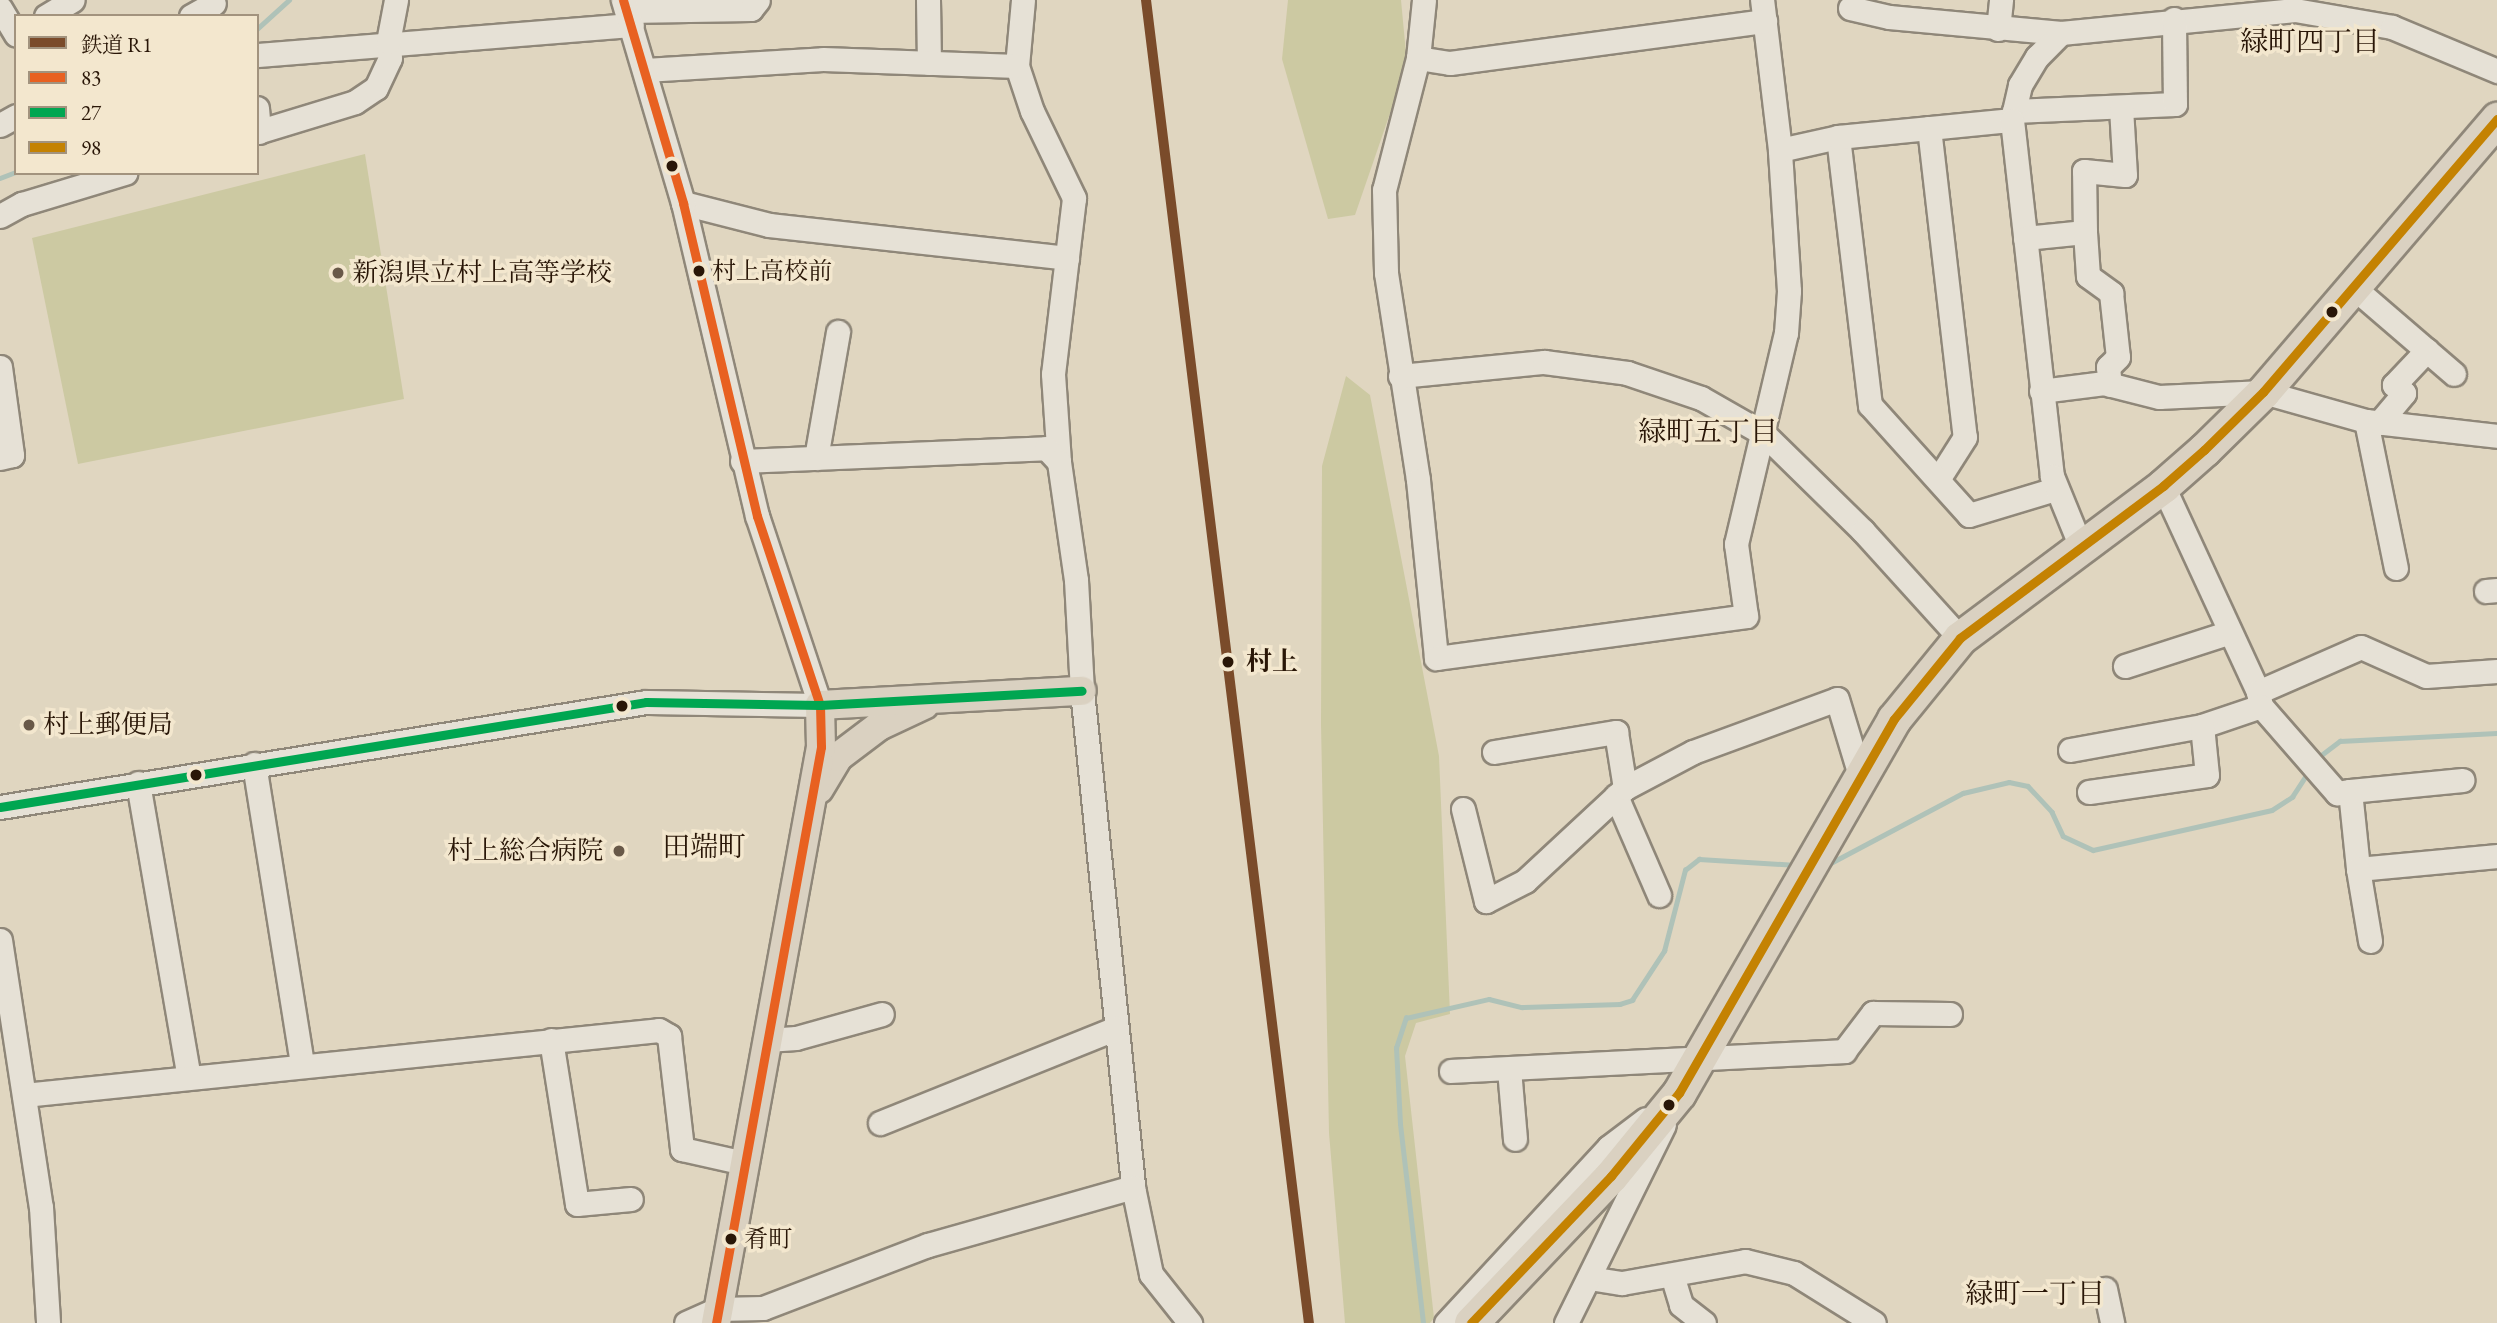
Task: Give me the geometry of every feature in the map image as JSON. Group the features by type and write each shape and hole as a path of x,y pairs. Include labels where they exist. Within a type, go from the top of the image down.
{"highway":[{"path":"1477,1317 1611,1176 1679,1093 1894,719 1960,638 2164,486 2263,393 2497,119"}],"main road":[{"path":"717,1316 821,747 820,705 1082,691"},
{"path":"811,803 838,757 879,726 939,698"}],"street":[{"path":"49,14 73,0"},
{"path":"259,132 355,102 376,88 390,58 388,42 396,0"},
{"path":"259,55 388,42 627,12 751,9 758,0"},
{"path":"928,0 929,63"},
{"path":"1023,0 1017,66 1032,111 1073,198 1054,374 1059,462 1076,580 1082,691 1133,1187 1151,1274 1190,1323"},
{"path":"1418,58 1450,63 1764,11 1780,150 1789,291 1786,333 1736,544 1746,616 1436,658 1418,480 1400,376 1387,273 1384,190 1418,58 1424,0"},
{"path":"1998,29 2001,0"},
{"path":"196,14 216,6"},
{"path":"0,8 14,31"},
{"path":"1850,8 1889,17 2061,33 2167,13 2295,10 2352,18 2441,44 2497,71"},
{"path":"0,807 646,702 820,705 742,461 683,203 627,12"},
{"path":"1780,150 1838,137 1929,128 2013,115 2175,104 2167,13"},
{"path":"2061,33 2032,66 2020,85 2013,115 2041,391 2055,489 2081,547"},
{"path":"645,70 823,59 1017,66"},
{"path":"2110,385 2108,367 2118,357 2111,293 2088,276 2084,171 2125,174 2121,108"},
{"path":"1929,128 1965,437 1939,478"},
{"path":"1838,137 1870,405 1939,478 1969,515 2055,489"},
{"path":"0,216 22,204 96,177"},
{"path":"683,203 769,225 1067,258"},
{"path":"2025,238 2085,232"},
{"path":"2353,287 2454,374"},
{"path":"816,458 838,332"},
{"path":"2372,422 2404,393 2394,385 2427,350"},
{"path":"1400,376 1501,363 1585,365 1689,393 1764,434 1863,531 1960,638"},
{"path":"0,367 12,455 0,458"},
{"path":"2041,391 2110,385 2158,397 2263,393 2372,422 2497,436"},
{"path":"2372,422 2396,568"},
{"path":"742,461 1046,448 1059,462"},
{"path":"2164,486 2259,699 2337,793 2462,780"},
{"path":"2125,666 2230,632"},
{"path":"2070,750 2202,726 2361,647 2426,676 2497,671"},
{"path":"1463,810 1486,901 1525,881 1620,792 1693,752 1837,699 1860,775"},
{"path":"2089,792 2207,775 2202,726"},
{"path":"1494,752 1616,732 1620,792 1659,895"},
{"path":"254,764 302,1063"},
{"path":"138,783 189,1077"},
{"path":"2350,791 2358,869 2370,941"},
{"path":"2358,869 2497,856"},
{"path":"0,940 41,1207 48,1323"},
{"path":"1451,1071 1699,1062 1844,1051 1873,1013 1950,1014"},
{"path":"767,1040 796,1038 882,1014"},
{"path":"880,1122 1116,1028"},
{"path":"24,1095 302,1063 659,1030 669,1036 682,1149 744,1163"},
{"path":"551,1040 577,1204 631,1199"},
{"path":"1509,1069 1515,1139"},
{"path":"1566,1323 1624,1213 1679,1093"},
{"path":"1446,1323 1609,1147 1679,1093"},
{"path":"686,1323 717,1316 771,1316 928,1245 1133,1187"},
{"path":"1589,1278 1622,1283 1745,1261 1794,1273 1859,1319"},
{"path":"1672,1275 1681,1306 1704,1323"},
{"path":"2105,1289 2112,1323"}],"shaded area":[{"path":"1288,0 1401,0 1407,64 1355,215 1328,219 1282,59"},
{"path":"365,154 404,399 78,464 32,238"},
{"path":"1346,376 1370,395 1439,756 1450,1014 1416,1023 1405,1056 1434,1318 1430,1323 1345,1323 1329,1133 1321,724 1322,466"}],"waterway":[{"path":"259,27 289,0"},
{"path":"0,178 14,173"},
{"path":"2316,759 2340,741 2497,733"},
{"path":"1825,866 1963,793 2009,782 2028,786 2052,812 2063,836 2093,850 2272,810 2292,797 2308,772"},
{"path":"1423,1323 1400,1124 1396,1048 1406,1018 1489,999 1522,1007 1620,1004 1632,1000 1664,951 1685,870 1699,859 1796,865"}],"rail line":[{"name":"R1","path":"1146,0 1309,1323"}],"transit line":[{"name":"83","path":"623,0 683,203 757,516 820,705 821,747 716,1323"},
{"name":"98","path":"1471,1323 1611,1176 1679,1093 1894,719 1960,638 2163,486 2204,450 2263,392 2497,119"},
{"name":"27","path":"0,807 646,702 820,705 1082,691"}],"place":[{"name":"村上高校前","path":"699,271"},
{"name":"新潟県立村上高等学校","path":"338,273"},
{"name":"村上","path":"1228,662"},
{"name":"村上郵便局","path":"29,725"},
{"name":"村上総合病院","path":"619,851"},
{"name":"肴町","path":"731,1239"}],"district":[{"name":"緑町四丁目","path":"2310,41"},
{"name":"緑町五丁目","path":"1708,431"},
{"name":"田端町","path":"704,846"},
{"name":"緑町一丁目","path":"2035,1293"}]}
